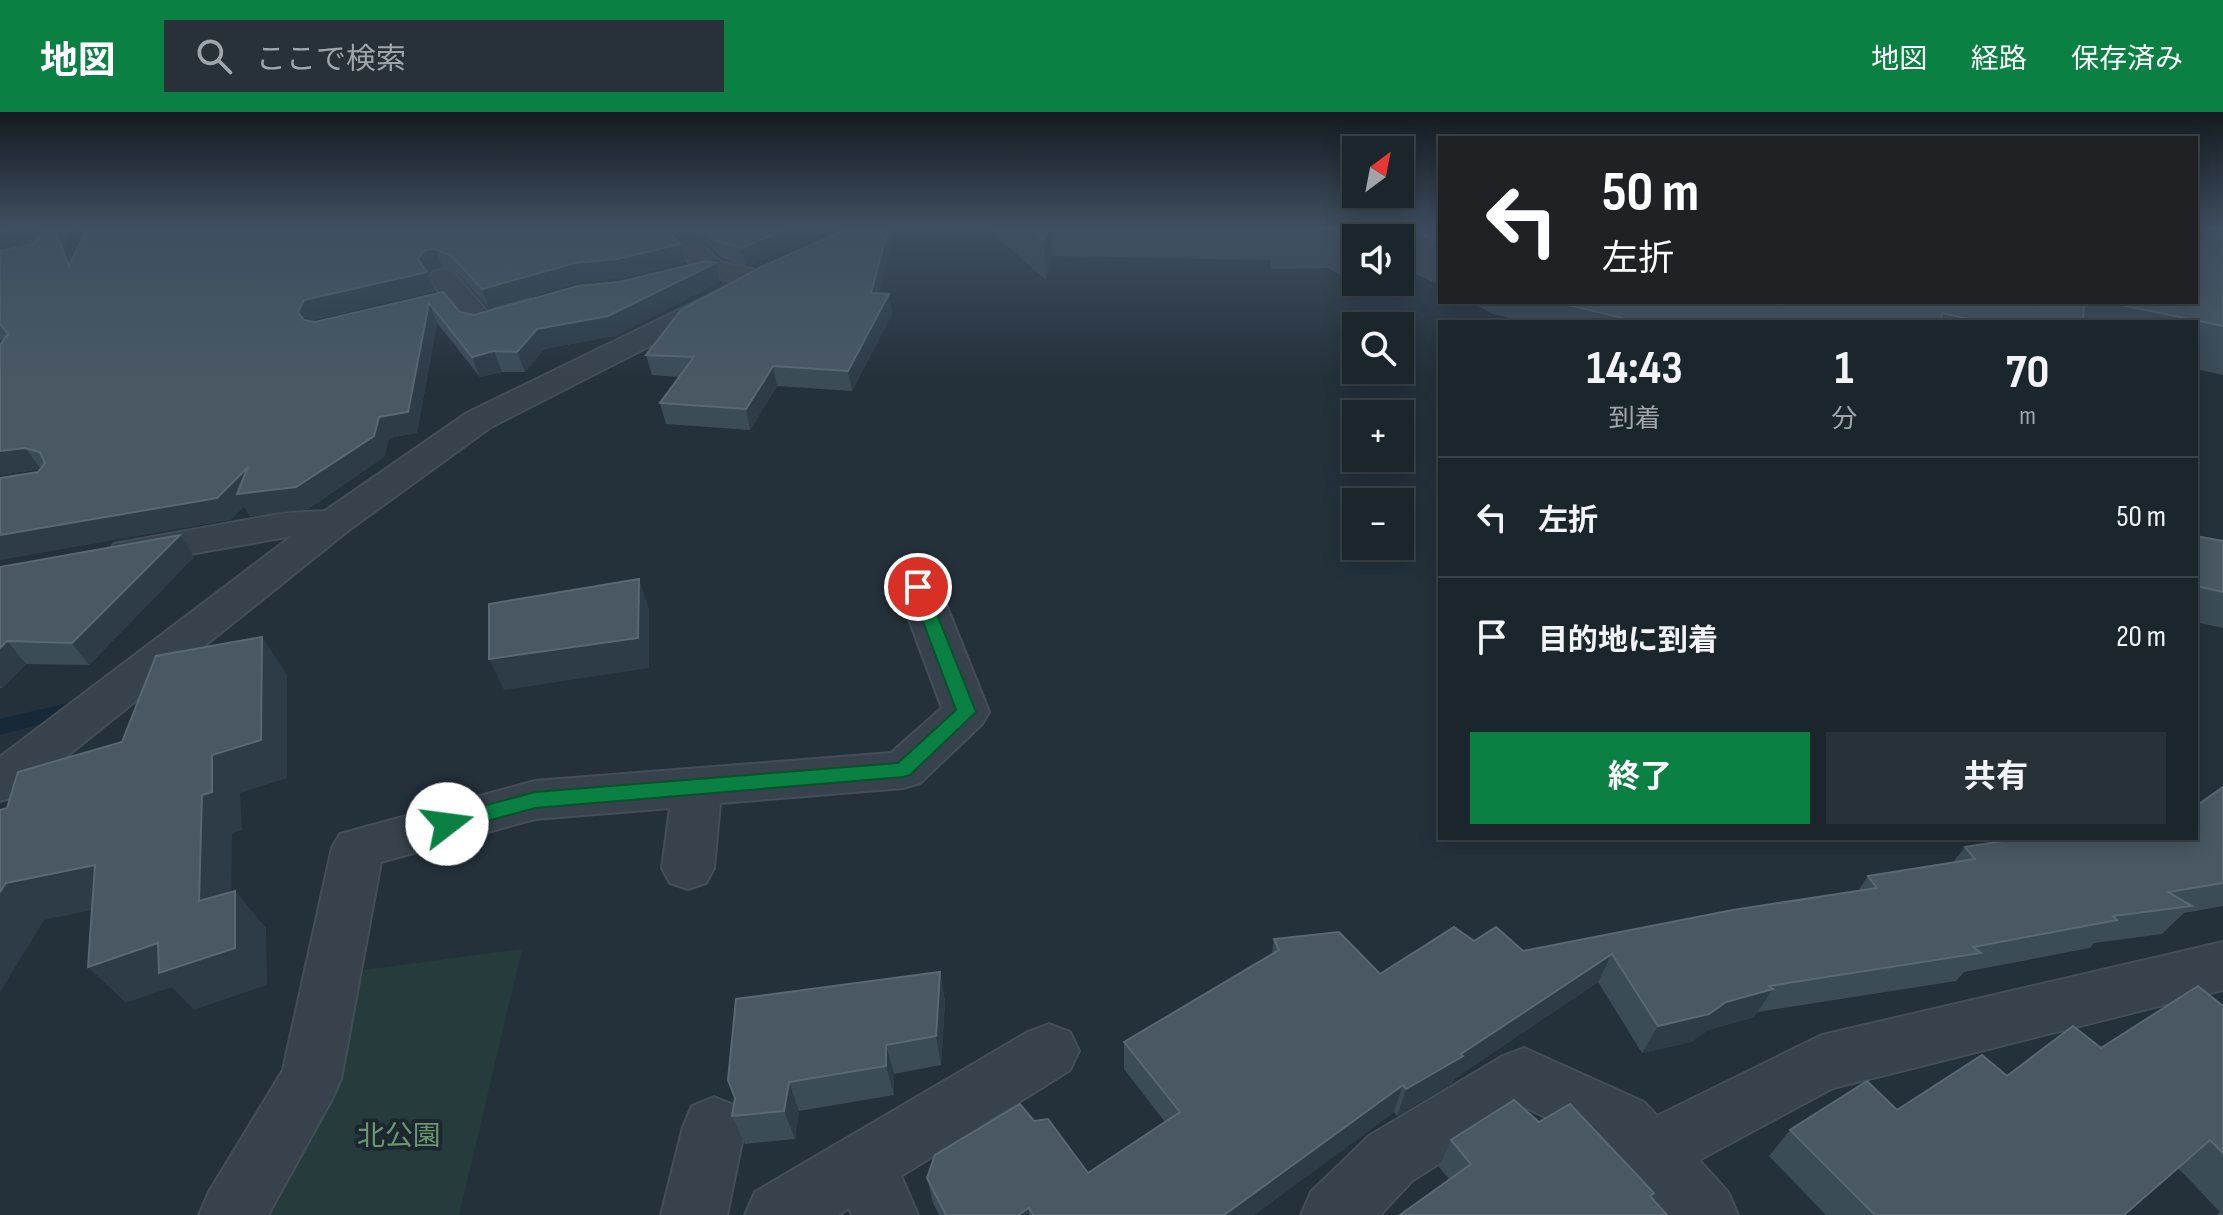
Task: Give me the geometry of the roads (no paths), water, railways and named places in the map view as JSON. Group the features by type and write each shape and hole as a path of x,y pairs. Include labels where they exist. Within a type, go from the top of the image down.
{"street":[{"path":"0,783 335,522 479,420 757,277"},
{"path":"444,293 481,323 559,299"},
{"path":"90,560 285,525 335,522"},
{"path":"232,1215 311,1079 358,848 535,800 903,770 966,712 918,587"},
{"path":"688,868 697,786"},
{"path":"1649,1153 1822,1063 2223,966"},
{"path":"778,1215 874,1190 1049,1051"},
{"path":"1334,1215 1391,1158 1524,1076 1622,1123 1705,1215"},
{"path":"694,1215 714,1127"}],"waterway":[{"path":"0,727 71,709"}],"park label":[{"name":"北公園","path":"399,1135"}]}
